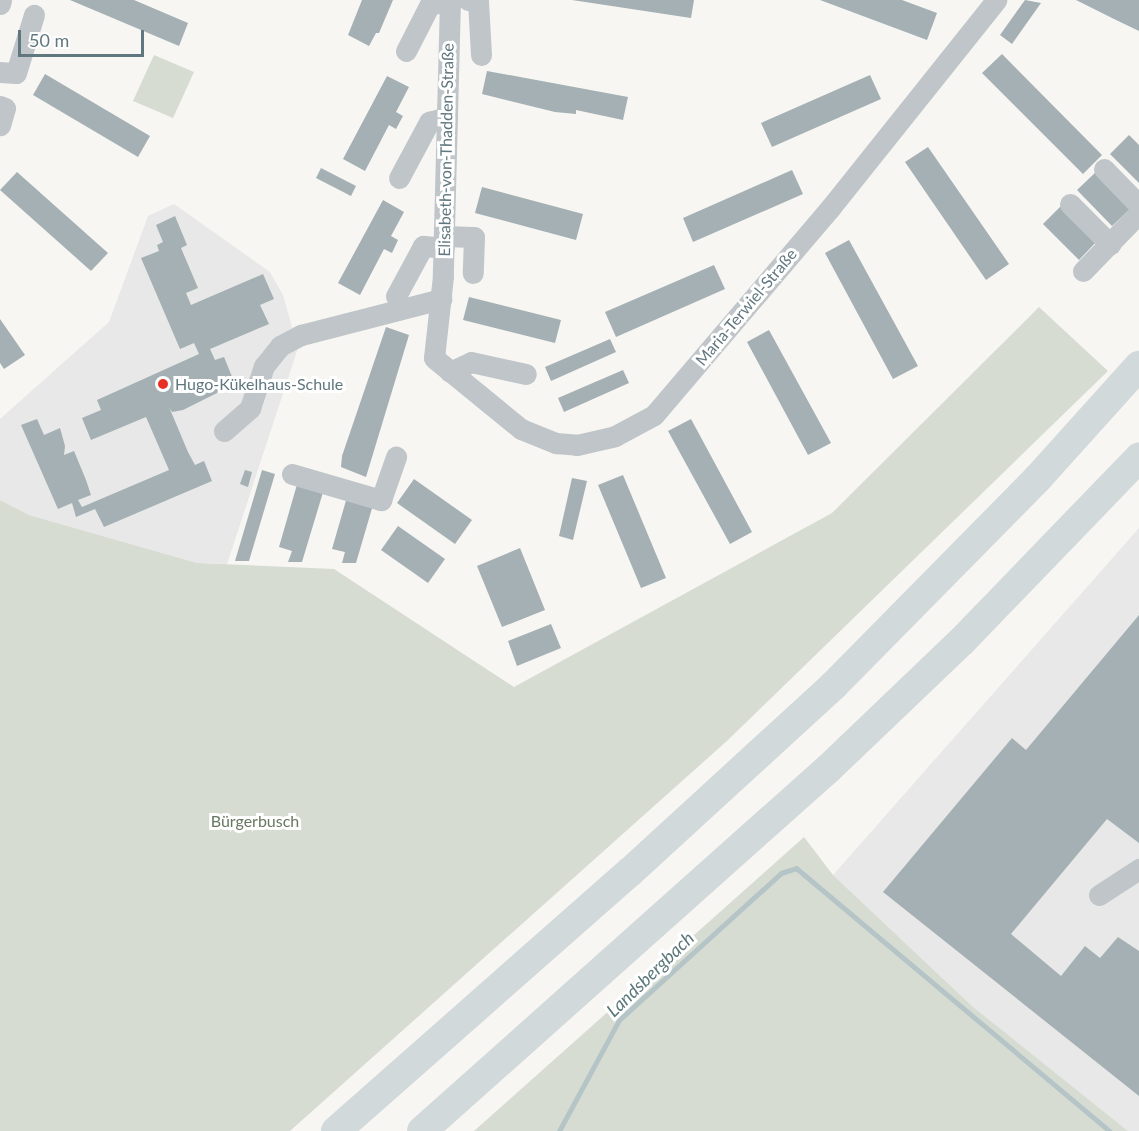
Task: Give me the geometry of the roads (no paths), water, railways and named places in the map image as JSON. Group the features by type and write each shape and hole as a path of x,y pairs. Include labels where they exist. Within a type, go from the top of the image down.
{"highway":[{"path":"336,1131 630,872 833,686 1038,478 1139,366"},
{"path":"422,1131 838,760 985,619 1139,458"}],"street":[{"name":"Maria-Terwiel-Straße","path":"434,358 499,414 521,429 556,443 599,441 654,415 828,211 996,0"},
{"name":"Elisabeth-von-Thadden-Straße","path":"434,358 441,299 447,117 456,1"},
{"path":"406,51 430,4 478,1 481,55"},
{"path":"0,72 16,73 34,15"},
{"path":"0,106 5,108 0,125"},
{"path":"399,178 429,122 447,117"},
{"path":"1104,169 1139,205"},
{"path":"1070,204 1110,244"},
{"path":"1083,272 1139,213"},
{"path":"396,296 423,246 474,237 473,273"},
{"path":"224,431 250,408 264,366 280,346 301,335 441,299"},
{"path":"450,372 471,362 526,374"},
{"path":"292,474 381,500 396,457"},
{"path":"1099,895 1139,868"}],"waterway":[{"name":"Landsbergbach","path":"559,1131 619,1020 781,873 796,868 1109,1131"}],"place":[{"name":"Hugo-Kükelhaus-Schule","path":"163,384"}],"park label":[{"name":"Bürgerbusch","path":"255,821"}]}
